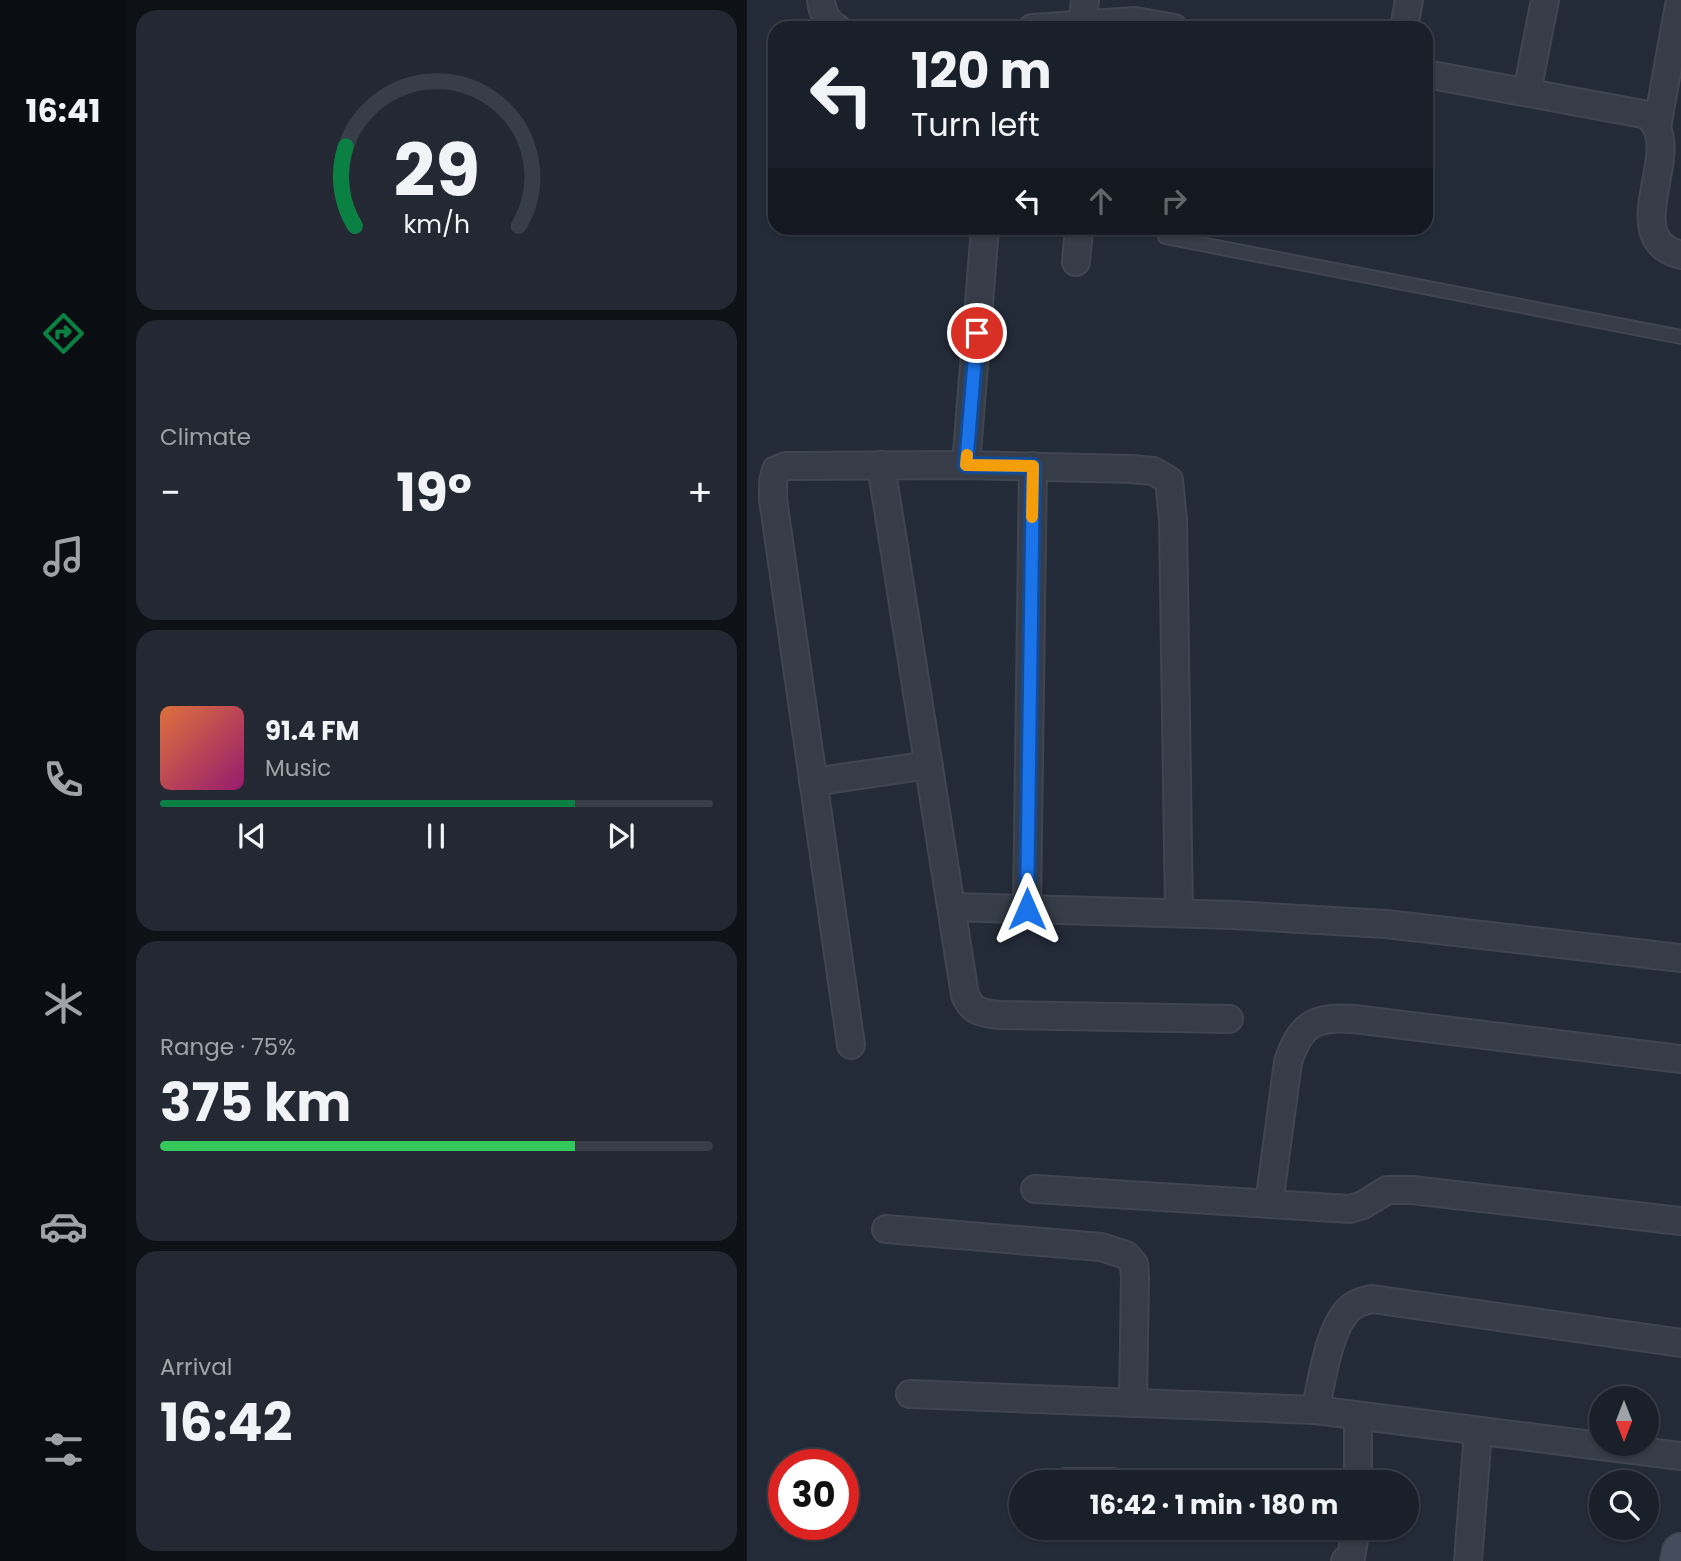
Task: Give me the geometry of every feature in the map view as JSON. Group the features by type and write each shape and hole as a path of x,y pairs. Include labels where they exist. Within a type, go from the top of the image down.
{"street":[{"path":"821,0 828,21"},
{"path":"1405,21 1409,0"},
{"path":"1527,92 1545,0"},
{"path":"1657,127 1680,0"},
{"path":"1093,19 1135,21"},
{"path":"1433,75 1648,115 1657,127 1661,141 1652,215 1653,237 1662,247 1681,255"},
{"path":"966,465 984,235"},
{"path":"1076,262 1078,235"},
{"path":"881,465 965,995 970,1006 980,1013 999,1015 1229,1019"},
{"path":"851,1045 773,499 776,470 786,466 1033,466 1152,471 1169,480 1173,520 1179,913"},
{"path":"1027,909 1033,466"},
{"path":"813,782 929,765"},
{"path":"952,907 1179,913 1386,925 1681,958"},
{"path":"1269,1204 1288,1062 1295,1040 1302,1030 1320,1021 1337,1017 1681,1059"},
{"path":"1035,1189 1350,1209 1363,1205 1387,1190 1412,1190 1681,1221"},
{"path":"886,1229 1101,1247 1126,1255 1134,1264 1135,1278 1133,1402"},
{"path":"1315,1410 1337,1328 1346,1311 1358,1302 1372,1299 1681,1343"},
{"path":"910,1394 1315,1410 1681,1456"},
{"path":"1358,1416 1358,1470"},
{"path":"1468,1561 1478,1431"},
{"path":"1345,1561 1351,1558 1355,1540"},
{"path":"1679,1561 1681,1552"}],"lane":[{"path":"1165,237 1681,337"}],"slow traffic":[{"path":"967,455 966,465 1033,466 1032,517"}],"route":[{"path":"977,333 966,465 1033,466 1027,909"}]}
